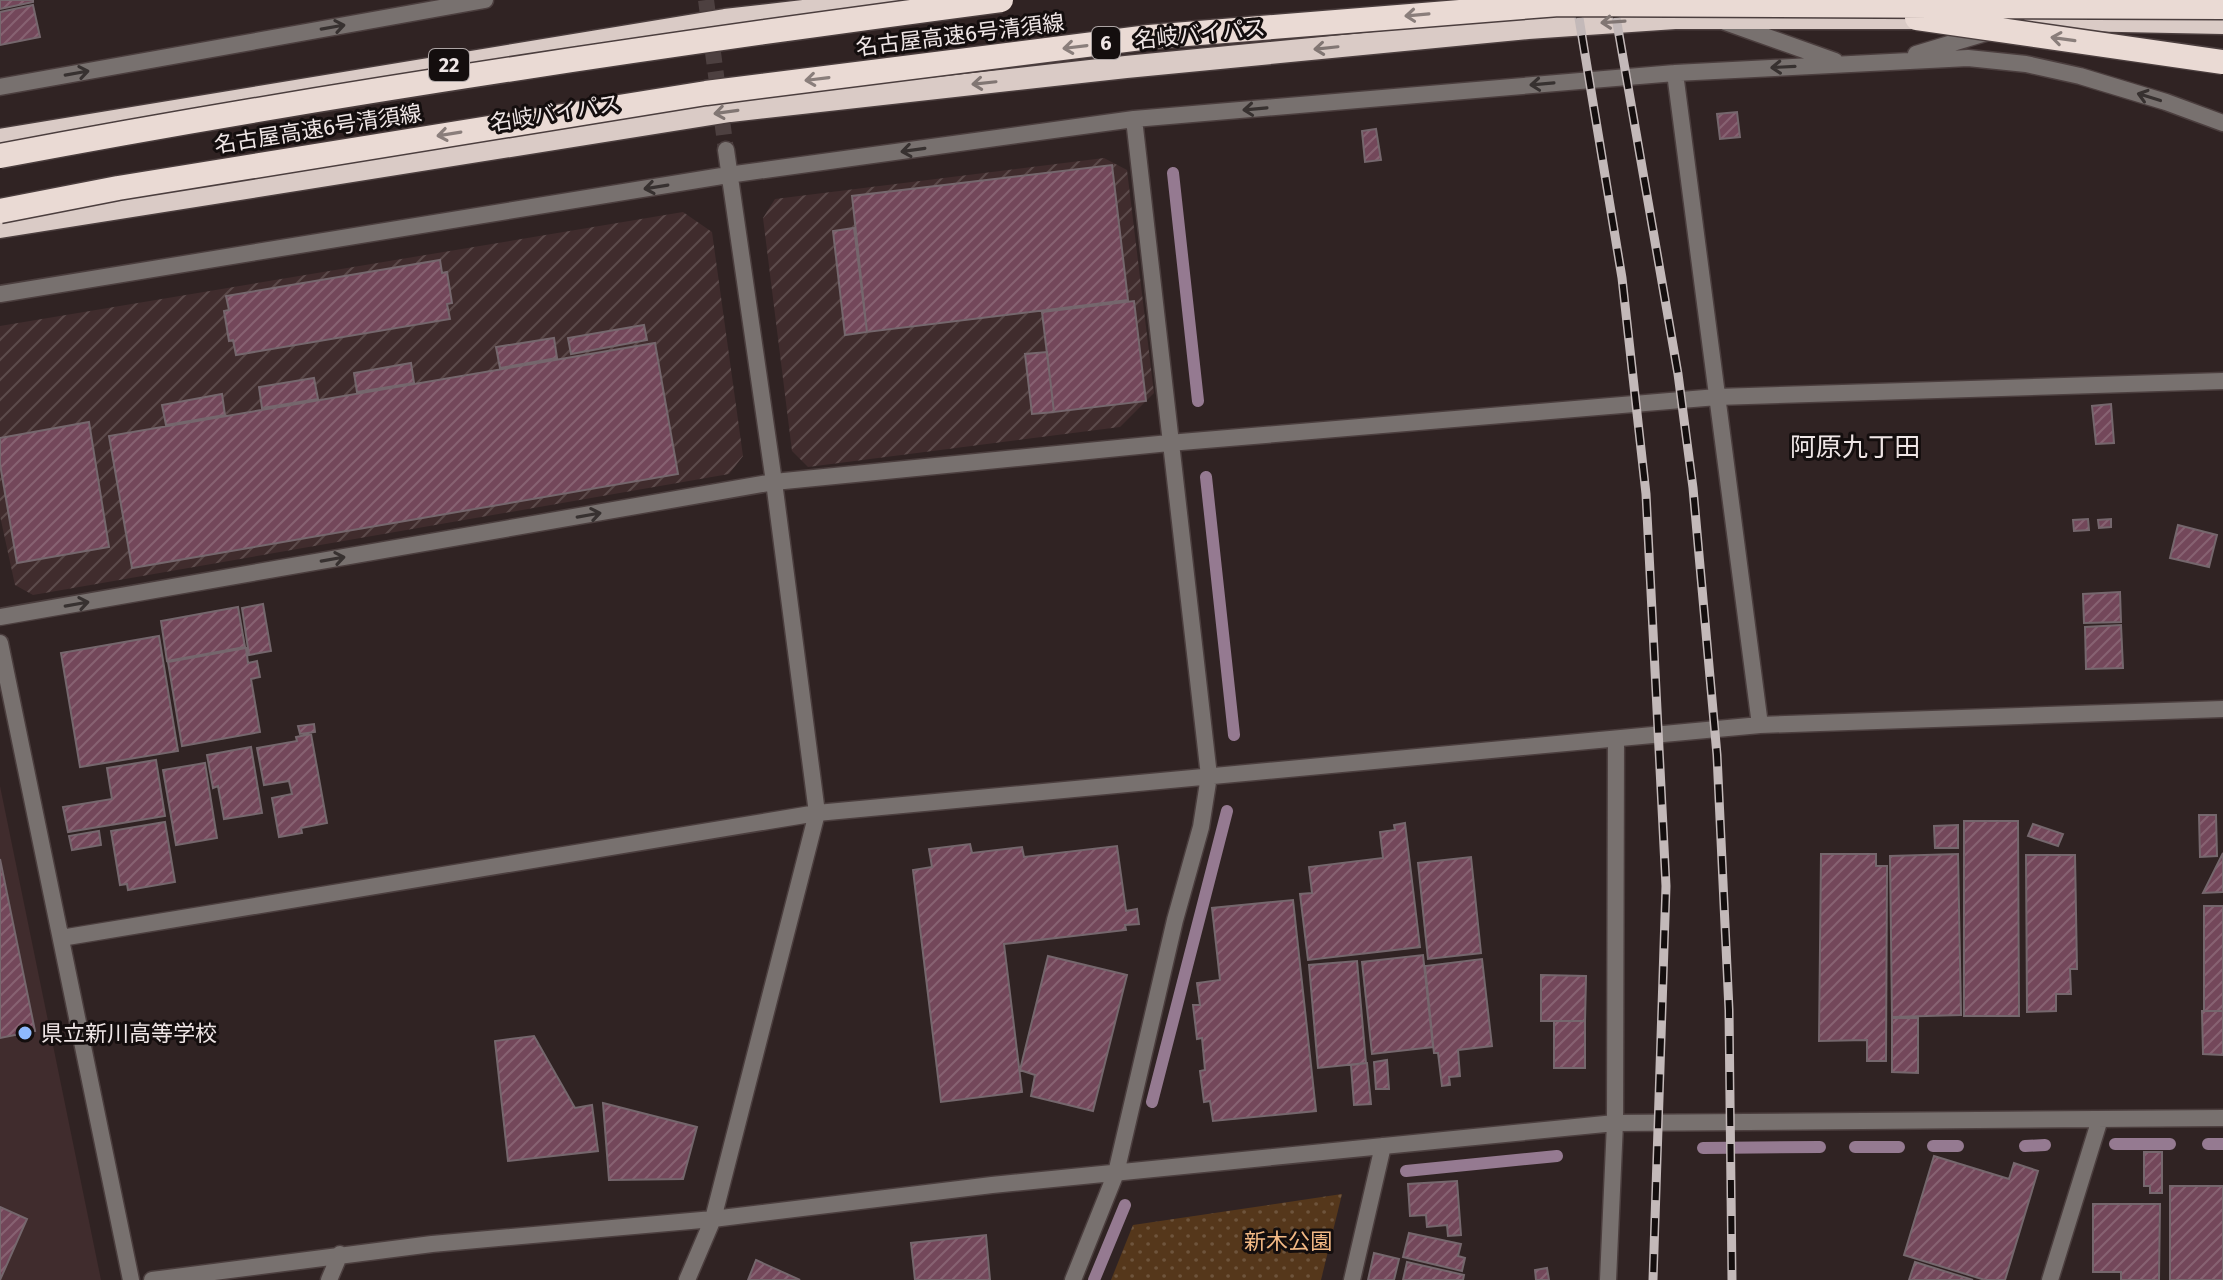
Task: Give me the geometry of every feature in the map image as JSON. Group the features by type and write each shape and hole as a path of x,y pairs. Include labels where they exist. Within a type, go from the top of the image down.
{"highway":[{"name":"22","path":"0,140 725,20 899,0"},
{"name":"名古屋高速6号清須線","path":"0,156 177,122 661,45 1001,0"},
{"name":"名古屋高速6号清須線","path":"0,211 133,185 706,93 1149,37 1559,4 2223,7"},
{"path":"1824,4 2223,62"},
{"name":"名岐バイパス","path":"0,227 730,111 1126,67 1528,28 1675,18 2033,18 2223,23"}],"street":[{"path":"0,87 485,0"},
{"path":"1715,18 1844,64"},
{"path":"1890,62 2033,18"},
{"path":"0,294 728,175 1134,119 1675,73 1968,58 2026,64 2123,89 2223,123"},
{"path":"1675,73 1760,725"},
{"path":"1073,1280 1116,1173 1175,920 1201,827 1209,776 1134,119"},
{"path":"687,1280 713,1219 817,813 774,482 726,150"},
{"path":"0,617 774,482 1169,443 1717,397 2223,381"},
{"path":"0,643 131,1280"},
{"path":"61,938 817,813 1760,725 2223,709"},
{"path":"1608,1280 1615,1123 1616,739"},
{"path":"152,1280 340,1254 713,1219 992,1185 1615,1123 2223,1118"},
{"path":"2050,1280 2100,1119"},
{"path":"1352,1280 1383,1146"},
{"path":"329,1280 340,1254"}],"shaded area":[{"path":"1104,158 1127,170 1154,393 1120,427 808,467 792,451 763,218 775,199"},
{"path":"683,212 712,232 743,456 729,474 33,595 15,585 0,516 0,326"},
{"name":"県立新川高等学校","path":"0,786 101,1280 0,1280"}],"green space":[{"name":"新木公園","path":"1342,1194 1321,1280 1111,1280 1133,1225"}],"building":[{"path":"0,0 33,0 33,2 0,9"},
{"path":"33,5 40,37 0,45 0,12"},
{"path":"1737,112 1740,137 1720,139 1717,114"},
{"path":"1376,129 1381,160 1365,162 1362,131"},
{"path":"1112,165 1128,300 867,332 852,196"},
{"path":"854,228 867,332 845,335 833,231"},
{"path":"440,260 442,273 447,272 452,303 447,304 450,319 236,355 233,340 229,341 224,311 229,310 226,296"},
{"path":"1134,301 1146,401 1054,412 1042,312"},
{"path":"644,325 647,340 571,354 568,338"},
{"path":"554,338 557,358 500,368 496,347"},
{"path":"655,343 678,474 132,568 109,436"},
{"path":"1047,352 1054,412 1032,414 1025,354"},
{"path":"411,363 414,383 357,392 354,373"},
{"path":"314,378 318,399 262,408 259,387"},
{"path":"222,394 225,415 166,425 162,405"},
{"path":"2111,404 2114,443 2096,444 2092,406"},
{"path":"89,422 109,547 17,563 0,464 0,438"},
{"path":"2088,519 2089,530 2074,531 2073,520"},
{"path":"2111,519 2111,527 2099,528 2098,520"},
{"path":"2178,525 2217,535 2209,567 2170,558"},
{"path":"2120,592 2121,622 2084,623 2083,594"},
{"path":"263,604 271,651 249,655 242,608"},
{"path":"238,607 245,647 167,661 161,621"},
{"path":"2121,625 2123,668 2086,669 2085,627"},
{"path":"159,636 178,751 80,767 61,653"},
{"path":"246,648 248,663 257,661 260,677 251,679 260,732 182,746 168,662"},
{"path":"314,724 315,732 300,734 298,726"},
{"path":"311,734 327,823 301,828 302,833 279,837 272,798 292,794 289,781 264,785 257,748 297,741 296,737"},
{"path":"251,747 262,813 224,819 218,786 213,788 207,755"},
{"path":"156,760 165,816 68,832 63,807 112,799 107,768"},
{"path":"205,763 217,838 176,845 163,770"},
{"path":"2199,815 2216,815 2217,856 2200,857"},
{"path":"1964,821 2018,821 2019,1016 1964,1016"},
{"path":"165,822 175,882 128,890 127,884 120,885 111,831"},
{"path":"1405,823 1420,947 1308,960 1300,894 1312,893 1309,867 1383,858 1380,832 1395,830 1394,825"},
{"path":"2033,824 2063,834 2058,846 2028,836"},
{"path":"1958,825 1958,848 1935,848 1934,826"},
{"path":"99,831 101,845 72,850 69,836"},
{"path":"970,844 972,853 1022,847 1024,857 1117,846 1126,911 1137,909 1139,924 1125,925 1126,930 1004,944 1022,1092 941,1102 913,870 932,867 929,849"},
{"path":"2223,853 2223,892 2203,893"},
{"path":"1821,854 1876,854 1876,866 1887,866 1886,1061 1867,1061 1867,1040 1819,1041"},
{"path":"1958,854 1961,1015 1892,1017 1890,856"},
{"path":"2026,855 2075,855 2077,969 2070,969 2071,994 2056,994 2056,1011 2027,1012"},
{"path":"1471,857 1481,953 1428,959 1418,863"},
{"path":"0,859 35,1031 0,1038"},
{"path":"1293,900 1316,1111 1213,1121 1210,1101 1204,1102 1200,1071 1205,1070 1202,1038 1197,1039 1193,1005 1200,1005 1197,983 1220,980 1212,908"},
{"path":"2204,906 2223,906 2223,1011 2204,1011"},
{"path":"1423,955 1433,1047 1372,1054 1362,962"},
{"path":"1048,956 1127,975 1093,1111 1031,1096 1035,1075 1020,1070"},
{"path":"1482,959 1492,1046 1458,1050 1460,1076 1449,1077 1450,1085 1442,1086 1438,1053 1434,1053 1425,966"},
{"path":"1357,961 1366,1063 1318,1068 1309,965"},
{"path":"1541,975 1586,976 1585,1021 1541,1021"},
{"path":"2202,1011 2223,1011 2223,1055 2203,1054"},
{"path":"1892,1018 1918,1018 1918,1073 1892,1072"},
{"path":"1554,1021 1585,1021 1585,1068 1554,1068"},
{"path":"534,1036 575,1108 592,1105 598,1151 508,1161 495,1041"},
{"path":"1387,1060 1389,1089 1376,1089 1374,1062"},
{"path":"1367,1063 1371,1104 1354,1105 1351,1065"},
{"path":"603,1103 697,1127 683,1179 609,1180"},
{"path":"2144,1152 2162,1152 2162,1193 2150,1193 2150,1186 2144,1186"},
{"path":"1934,1156 2009,1179 2014,1163 2038,1171 2005,1280 1985,1280 1904,1255"},
{"path":"1457,1181 1461,1235 1448,1236 1447,1225 1427,1227 1426,1215 1410,1216 1408,1184"},
{"path":"2170,1186 2223,1186 2223,1280 2170,1280"},
{"path":"2093,1204 2160,1204 2159,1280 2121,1280 2121,1272 2093,1272"},
{"path":"0,1207 27,1219 0,1280"},
{"path":"1409,1233 1461,1244 1458,1256 1465,1258 1462,1271 1403,1257"},
{"path":"986,1235 990,1280 915,1280 911,1243"},
{"path":"1374,1253 1399,1259 1394,1280 1368,1280"},
{"path":"756,1260 800,1280 748,1280"},
{"path":"1407,1262 1464,1275 1463,1280 1403,1280"},
{"path":"1915,1262 1973,1280 1909,1280"},
{"path":"1547,1268 1549,1280 1536,1280 1535,1270"}],"waterway":[{"path":"1173,173 1198,401"},
{"path":"1206,477 1234,735"},
{"path":"1152,1102 1227,811"},
{"path":"2115,1144 2170,1144"},
{"path":"2208,1144 2223,1144"},
{"path":"2025,1146 2045,1145"},
{"path":"1933,1146 1958,1146"},
{"path":"1703,1148 1820,1147"},
{"path":"1855,1147 1899,1147"},
{"path":"1406,1171 1557,1156"},
{"path":"1094,1280 1125,1205"}],"tunnel":[{"path":"706,0 726,150"}],"railway":[{"path":"1576,0 1622,278 1646,494 1666,886 1653,1280"},
{"path":"1613,0 1678,374 1693,488 1717,755 1729,1010 1732,1280"}],"place":[{"name":"県立新川高等学校","path":"25,1033"}],"district":[{"name":"阿原九丁田","path":"1855,447"}]}
